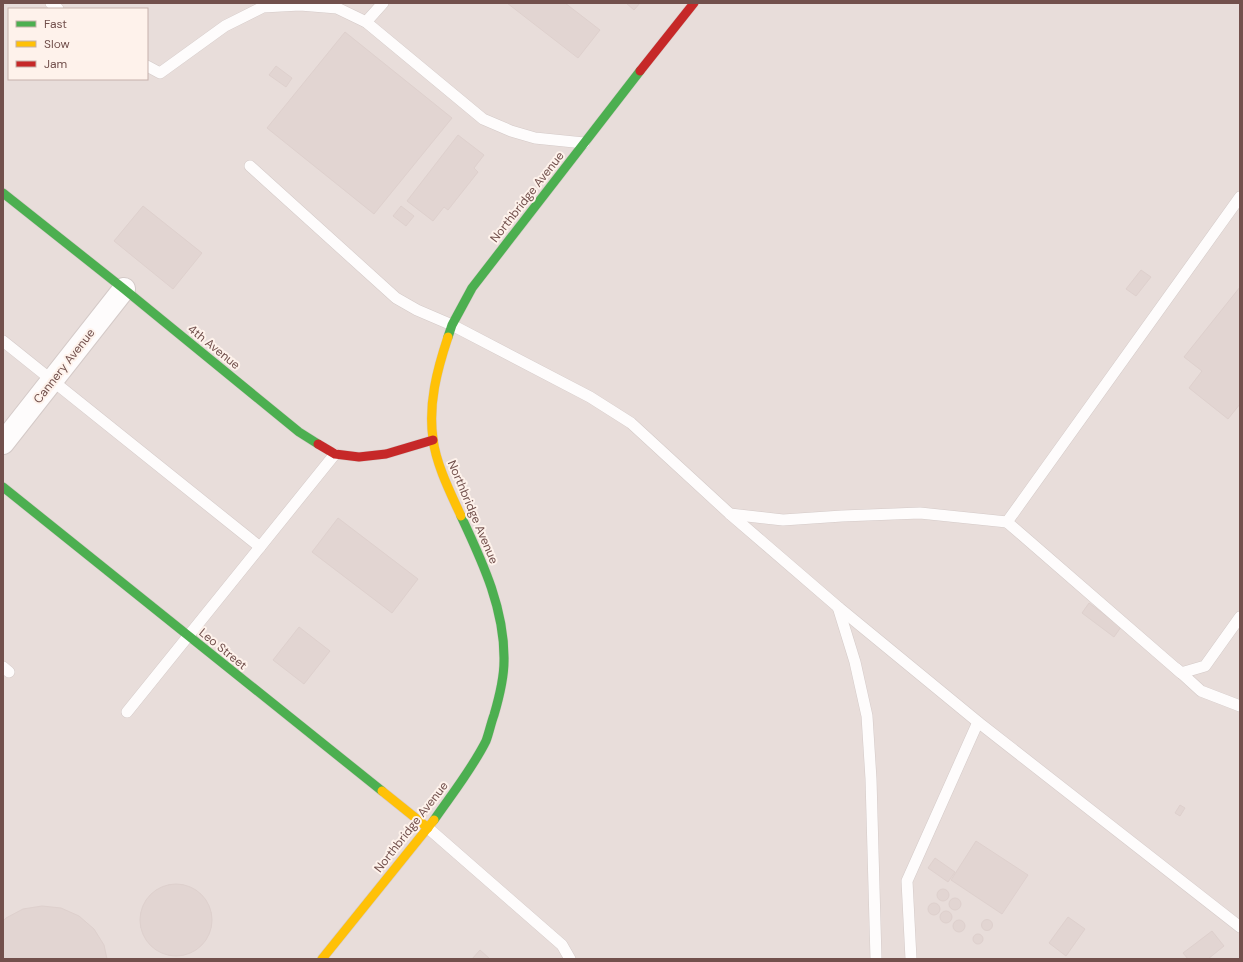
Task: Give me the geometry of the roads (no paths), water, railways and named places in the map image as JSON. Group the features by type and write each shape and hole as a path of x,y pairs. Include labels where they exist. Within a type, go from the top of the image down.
{"street":[{"name":"Northbridge Avenue","path":"322,959 428,828 463,779 486,740 499,698 504,661 501,624 492,588 477,550 444,478 433,440 431,416 434,388 440,360 452,325 472,288 694,3"},
{"name":"4th Avenue","path":"3,193 124,289 298,432 335,454 359,457 386,454 433,440"},
{"name":"Cannery Avenue","path":"3,443 124,289"},
{"name":"Leo Street","path":"3,487 428,828"}],"lane":[{"path":"366,22 383,3"},
{"path":"148,67 160,73 226,26 263,7 308,4 337,8 366,22 483,119 511,131 535,138 584,143"},
{"path":"250,166 396,298 416,310 452,325 590,397 631,423 730,514 838,607 978,722 1240,927"},
{"path":"1007,522 1240,197"},
{"path":"3,341 260,548"},
{"path":"127,712 335,454"},
{"path":"730,514 783,520 920,513 1007,522 1181,673 1205,666 1240,617"},
{"path":"838,607 855,662 867,716 871,779 876,959"},
{"path":"1177,669 1201,691 1240,706"},
{"path":"912,959 907,881 978,722"},
{"path":"428,828 562,945 570,959"}]}
